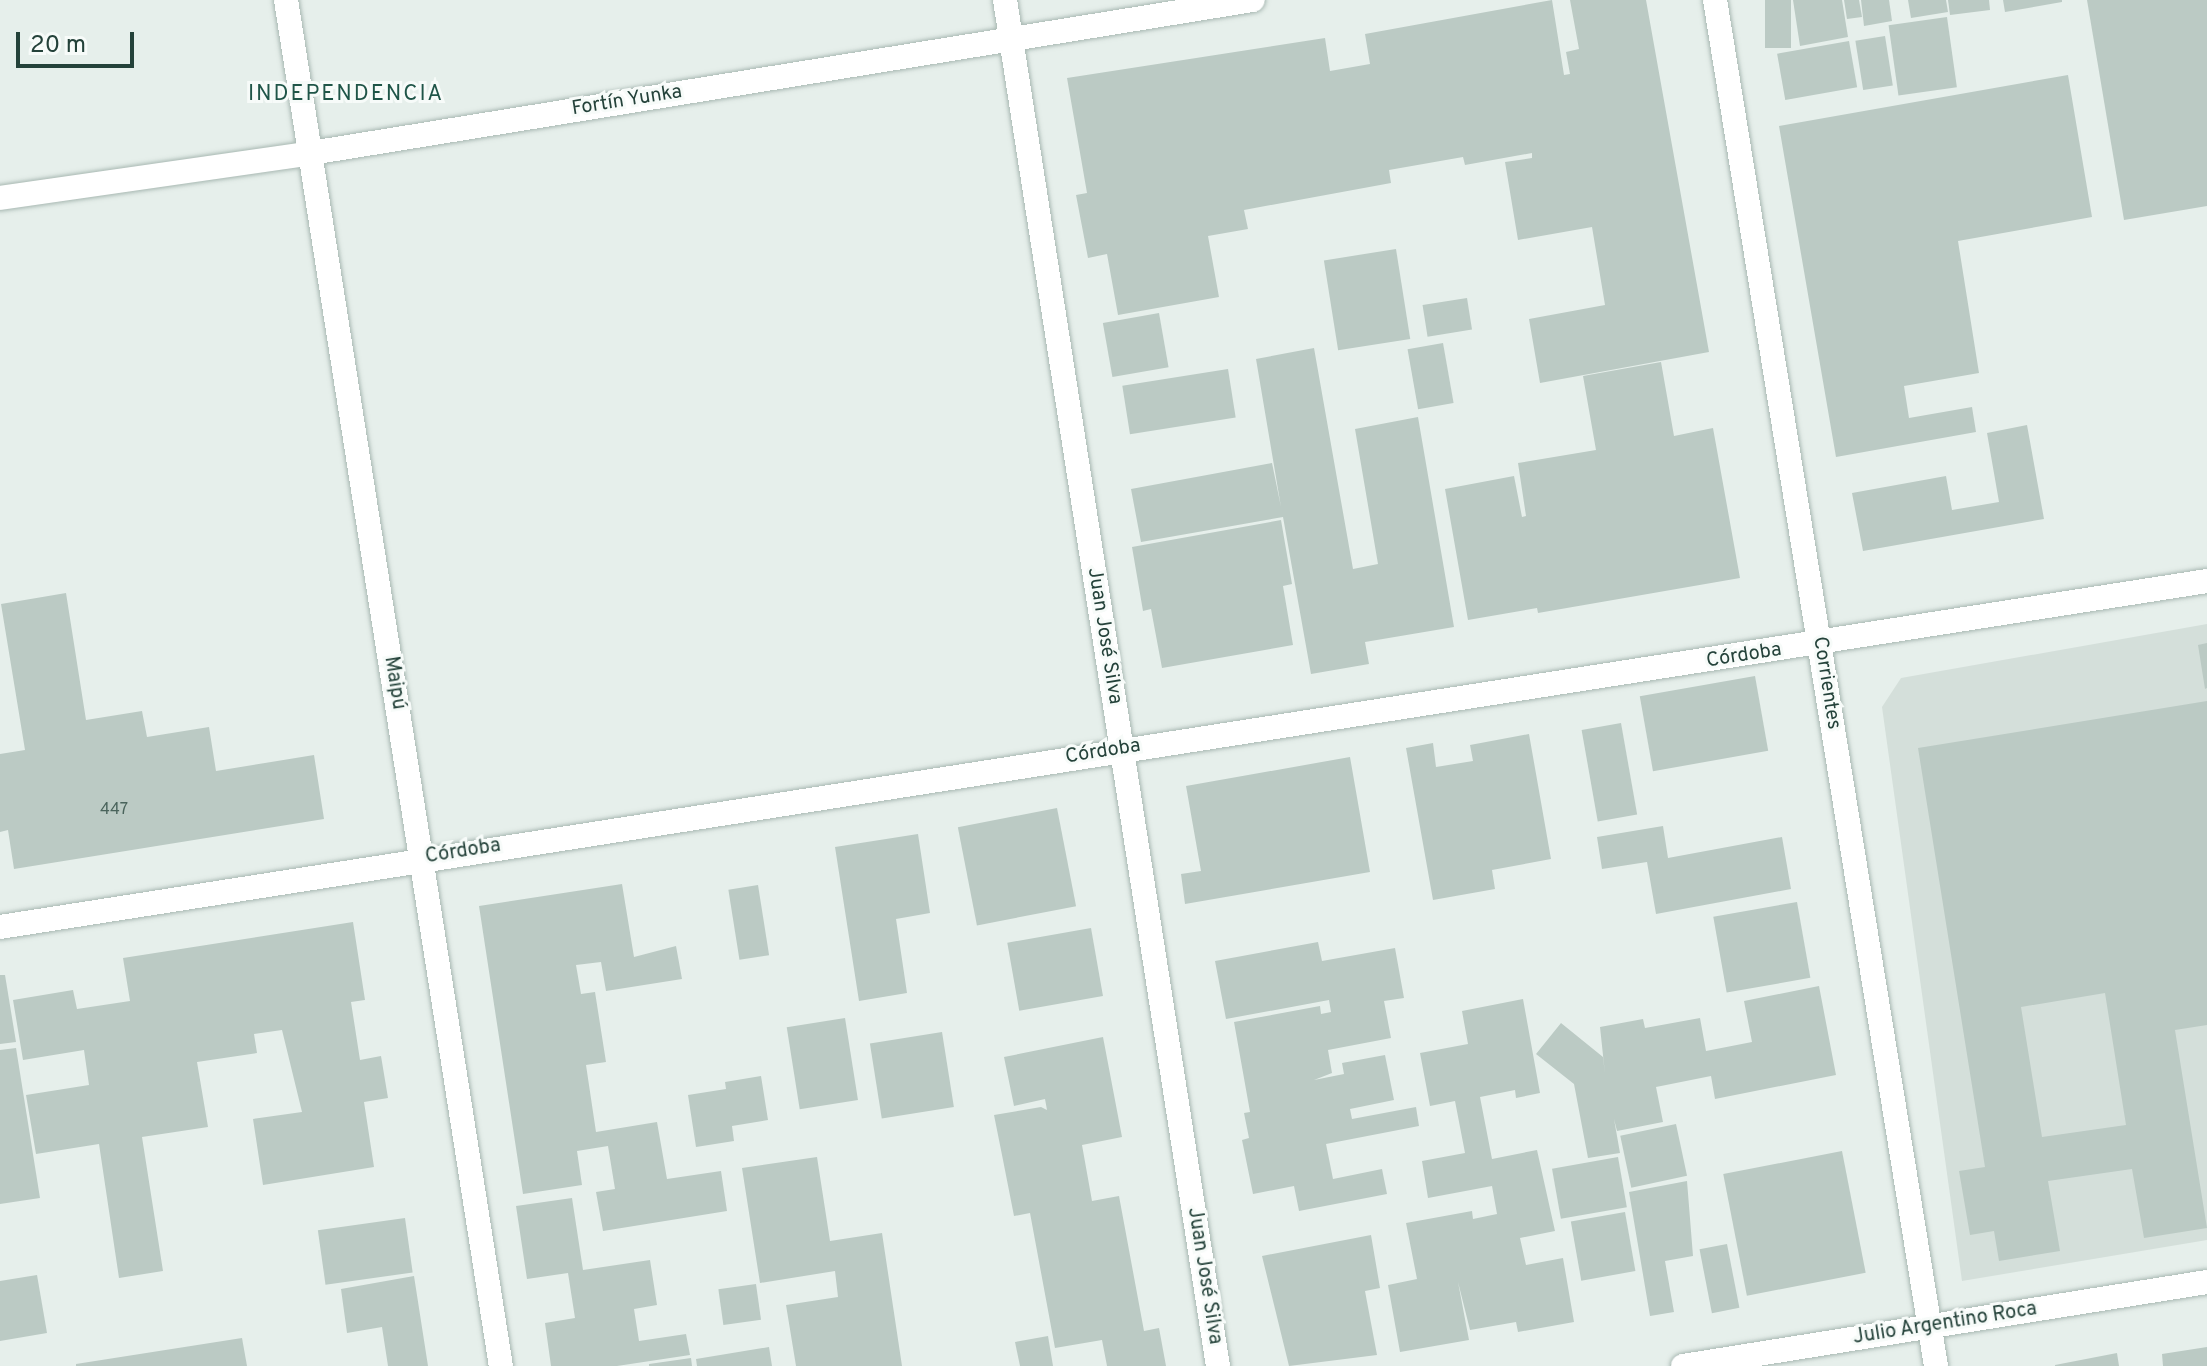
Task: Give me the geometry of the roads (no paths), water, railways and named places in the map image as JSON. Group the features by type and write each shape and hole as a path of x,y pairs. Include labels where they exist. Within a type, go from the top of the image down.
{"street":[{"name":"Maipú","path":"286,0 501,1366"},
{"name":"Juan José Silva","path":"1005,0 1218,1366"},
{"name":"Fortín Yunka","path":"0,198 311,153 1253,0"},
{"name":"Corrientes","path":"1715,0 1936,1366"},
{"name":"Córdoba","path":"0,927 2207,581"},
{"name":"Julio Argentino Roca","path":"1683,1366 2207,1282"}],"district":[{"name":"INDEPENDENCIA","path":"346,95"}]}
